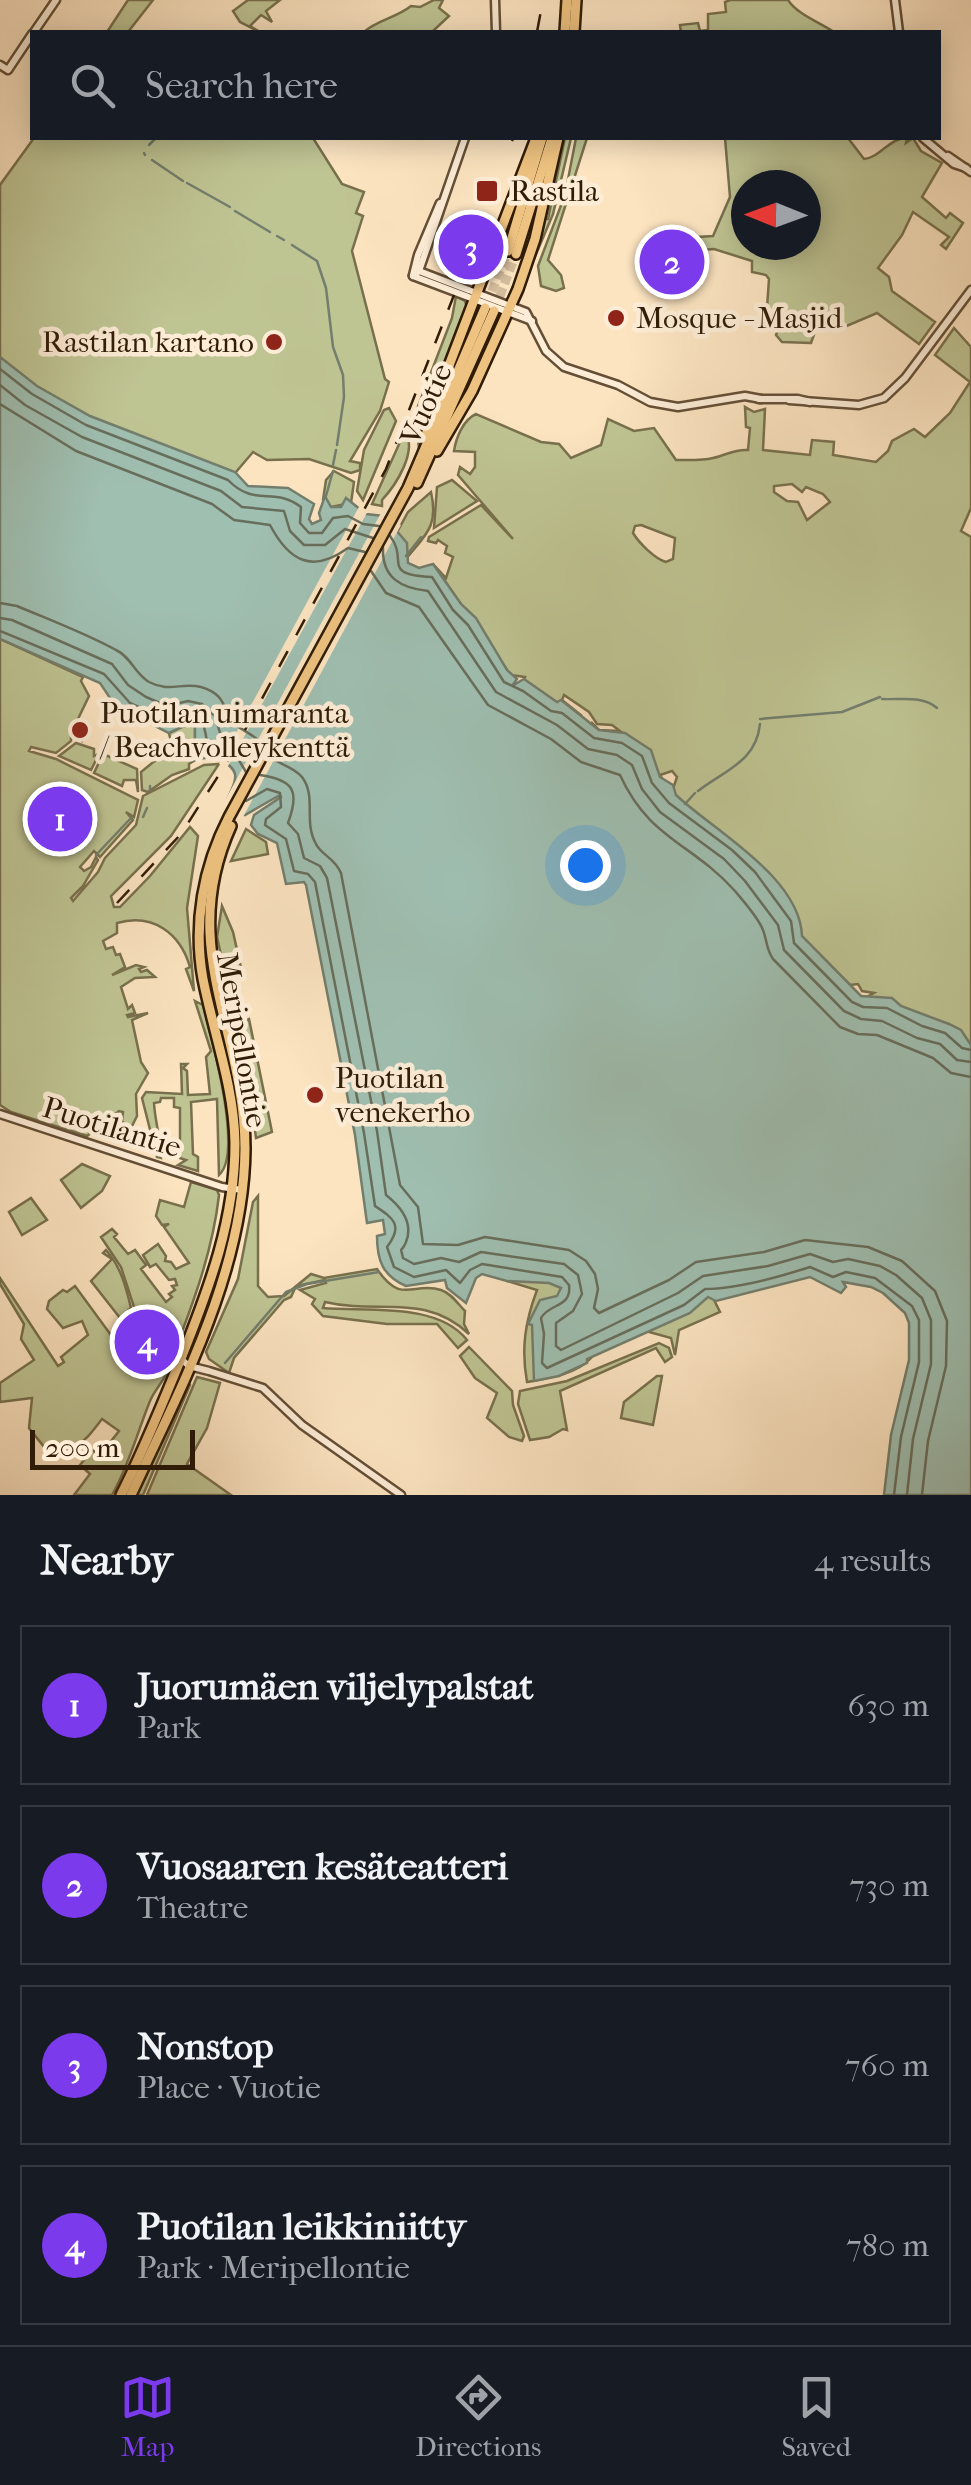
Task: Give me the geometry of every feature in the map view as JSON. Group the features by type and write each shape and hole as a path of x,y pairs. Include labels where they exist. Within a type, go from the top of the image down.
{"main road":[{"path":"564,30 567,0"},
{"path":"574,30 576,0"},
{"path":"423,464 437,399 538,140"},
{"path":"539,140 512,253 554,140"},
{"path":"423,464 456,421 510,309 536,238 555,140"},
{"name":"Vuotie","path":"231,818 423,464 490,310"},
{"name":"Meripellontie","path":"131,1495 229,1260 245,1137 240,1086 213,976 209,936 214,880 231,818"},
{"name":"Meripellontie","path":"121,1495 187,1361"}],"street":[{"path":"35,30 56,0"},
{"path":"495,0 496,30"},
{"path":"895,0 899,30"},
{"path":"0,65 8,70 30,37"},
{"path":"464,140 418,254 416,273 529,314 546,352 560,362 672,407 751,396 858,405 888,395 971,290"},
{"path":"926,140 968,170"},
{"name":"Puotilantie","path":"0,1114 212,1182 238,1186"},
{"path":"187,1361 263,1388 302,1425 401,1495"}],"green space":[{"path":"128,0 153,0 130,30 108,30"},
{"path":"248,0 280,0 266,11 272,22 261,15 250,26 257,30 240,22 233,11"},
{"path":"443,0 439,8 449,16 434,30 367,30 411,6"},
{"path":"788,0 831,30 708,30 708,14 726,12 725,2"},
{"path":"698,23 700,30 681,30 680,25"},
{"path":"33,140 314,140 342,184 364,192 356,213 363,216 352,251 385,379 389,382 380,411 350,461 360,463 360,470 351,473 309,459 267,460 253,452 236,472 236,481 0,396 0,185"},
{"path":"565,140 571,140 553,214 534,259 544,218 548,219"},
{"path":"576,140 586,140 548,260 561,275 564,288 556,291 541,286 538,266 565,195"},
{"path":"725,140 850,140 864,159 895,141 914,140 921,151 942,163 922,197 946,218 950,213 963,223 946,249 941,245 949,237 913,212 878,268 889,277 892,291 935,322 919,344 877,313 842,328 822,326 816,329 811,343 782,342 776,335 782,317 773,313 772,322 766,322 769,279 752,272 749,260 821,260 821,170 731,170 731,254 714,249 665,253 665,239 713,236 730,197"},
{"path":"456,296 465,301 467,308 419,449 410,427 452,318"},
{"path":"954,328 971,347 971,508 961,531 971,537 971,1061 863,999 874,993 862,991 858,984 850,985 813,950 667,789 674,786 677,777 672,771 660,775 663,780 587,732 592,723 599,730 620,731 612,725 597,724 589,712 564,695 562,700 582,716 521,687 525,677 511,675 433,564 446,578 453,557 445,553 447,546 438,540 428,541 481,505 513,539 458,475 460,467 470,474 475,467 475,452 454,451 461,430 476,414 541,442 559,444 571,458 601,445 608,419 634,431 654,428 676,460 695,460 748,450 750,428 746,427 745,407 754,412 765,409 763,450 810,455 812,440 834,442 833,455 876,462 892,441 914,429 925,437 950,413 970,382 935,355","holes":["792,484 802,492 806,487 823,494 830,502 807,520 798,502 787,501 774,492 774,486","635,526 675,538 673,559 666,562 643,546 633,533"]},
{"path":"389,408 396,421 363,500 357,491 364,450 384,410"},
{"path":"405,431 409,448 404,467 382,506 372,504"},
{"path":"334,471 354,482 351,503 331,507 323,500 326,480"},
{"path":"452,480 477,501 434,528 437,487"},
{"path":"431,492 432,522 406,559 388,549 408,512"},
{"path":"0,639 83,677 81,681 89,696 78,719 89,725 82,741 71,736 71,741 56,753 31,747 29,751 56,759 138,800 134,817 126,812 133,820 100,857 94,851 80,867 84,871 96,857 98,860 71,898 73,901 136,825 143,796 204,765 219,764 171,836 111,896 114,907 120,907 190,827 198,836 187,908 194,991 185,955 163,928 142,921 117,923 117,933 103,941 106,949 113,947 116,955 120,954 125,967 112,975 136,965 144,967 139,969 141,972 147,970 155,977 135,978 121,987 128,1009 132,1005 135,1013 128,1017 148,1013 132,1020 141,1062 148,1073 136,1094 137,1116 130,1130 119,1111 87,1136 0,1105"},
{"path":"190,723 195,726 195,760 189,769 172,775 148,792 142,790 141,772 172,747 169,733"},
{"path":"76,743 94,749 94,756 99,754 91,770 59,756"},
{"path":"103,754 137,769 138,792 136,780 124,780 122,786 94,773"},
{"path":"246,829 266,842 268,854 231,861"},
{"path":"222,906 242,972 241,977 227,981 217,937"},
{"path":"195,1001 203,1005 227,1120 226,1163 219,1175 217,1099 191,1102 193,1154 198,1157 198,1171 178,1165 186,1160 180,1158 180,1108 174,1107 174,1098 161,1098 154,1103 161,1158 157,1157 142,1098 146,1092 182,1094 181,1064 187,1064 183,1068 187,1071 188,1095 210,1094 206,1057 211,1051"},
{"path":"249,1019 272,1132 256,1138 235,1025"},
{"path":"82,1164 110,1176 102,1191 81,1208 61,1180"},
{"path":"191,1182 217,1190 219,1195 205,1264 183,1330 112,1495 74,1495 90,1474 80,1465 92,1450 100,1455 119,1431 102,1419 79,1444 65,1449 45,1448 29,1428 32,1398 0,1402 0,1383 34,1360 21,1339 24,1324 0,1278 58,1366 64,1362 61,1357 88,1335 82,1321 63,1328 47,1309 49,1301 63,1290 67,1292 75,1286 116,1342 147,1317 141,1308 136,1311 121,1267 101,1237 112,1229 128,1254 135,1250 146,1265 141,1269 166,1302 175,1290 172,1286 177,1285 175,1279 169,1280 156,1264 150,1267 143,1255 158,1244 165,1261 176,1269 189,1263 164,1227 169,1224 162,1225 156,1216 160,1200 184,1207"},
{"path":"258,1196 258,1286 268,1297 284,1296 296,1286 291,1297 284,1300 234,1358 229,1373 209,1359 206,1352 238,1279 253,1202"},
{"path":"31,1198 47,1220 22,1235 9,1212"},
{"path":"106,1250 111,1257 119,1270 131,1308 120,1318 91,1281 112,1259 103,1253"},
{"path":"550,1262 591,1358 570,1372 527,1382 525,1336 537,1290 507,1281"},
{"path":"377,1269 401,1290 431,1288 448,1294 465,1311 464,1324 469,1334 452,1321 418,1309 325,1302 323,1308 420,1314 454,1328 467,1340 458,1348 437,1324 387,1324 323,1316 312,1304 315,1299 300,1290 326,1283 325,1280 296,1286 311,1274 324,1278"},
{"path":"708,1288 720,1312 679,1330 675,1355 671,1338 649,1332"},
{"path":"659,1343 669,1348 672,1357 665,1362 656,1348 560,1391 567,1430 530,1440 518,1404 520,1391 567,1381"},
{"path":"469,1347 512,1391 522,1441 509,1437 487,1418 497,1393 475,1378 460,1356"},
{"path":"662,1376 653,1425 621,1418 624,1402"},
{"path":"197,1377 220,1383 207,1428 187,1464 231,1495 147,1495"},
{"path":"187,1381 190,1385 143,1495 135,1495"}],"water":[{"path":"0,357 37,386 90,416 235,472 248,486 288,488 314,504 309,519 312,524 321,520 319,513 325,496 331,507 341,507 346,498 366,514 384,516 407,543 408,563 419,568 433,564 461,604 476,618 507,670 517,679 512,686 524,679 557,702 561,700 599,730 625,733 651,750 660,777 771,875 798,914 802,936 861,996 892,998 901,1006 961,1030 971,1045 971,1495 884,1495 891,1435 909,1360 909,1323 905,1313 871,1287 843,1282 846,1287 841,1293 810,1277 716,1301 708,1297 690,1313 587,1359 587,1363 559,1376 534,1381 532,1325 528,1324 540,1300 557,1296 561,1288 482,1274 476,1278 466,1303 447,1288 445,1280 406,1286 387,1272 377,1245 377,1236 385,1234 383,1220 367,1223 355,1135 306,885 286,884 277,843 258,834 251,825 254,815 280,795 245,815 229,808 226,802 235,780 234,770 215,756 195,760 195,726 190,723 169,733 125,711 112,701 100,683 0,639"}],"pier":[{"path":"360,505 369,509 227,768 219,764"},
{"path":"382,511 387,512 225,811 222,806"},
{"path":"389,515 401,525 242,819 227,813"}],"waterway":[{"path":"149,145 154,140"},
{"path":"152,160 183,181"},
{"path":"187,183 230,207"},
{"path":"235,211 270,232"},
{"path":"277,236 284,240"},
{"path":"292,245 317,261 326,288 333,347 343,375 337,445"},
{"path":"333,465 336,450"},
{"path":"326,496 333,471"},
{"path":"406,556 421,537"},
{"path":"760,719 842,712 880,697"},
{"path":"882,699 918,700 937,708"},
{"path":"698,791 746,756 760,724"},
{"path":"685,804 695,793"},
{"path":"143,817 147,808"},
{"path":"96,855 131,818"},
{"path":"225,1363 286,1292 307,1284 379,1272"}],"tunnel":[{"path":"487,304 508,251"},
{"path":"495,309 516,254"}],"railway":[{"path":"537,30 543,0"},
{"path":"117,903 181,834 231,756 386,469 454,295"}],"place":[{"name":"Rastila","path":"487,191"},
{"name":"Nonstop","path":"471,247"},
{"name":"Vuosaaren kesäteatteri","path":"672,262"},
{"name":"Mosque - Masjid","path":"616,318"},
{"name":"Rastilan kartano","path":"274,342"},
{"name":"Puotilan uimaranta / Beachvolleykenttä","path":"80,730"},
{"name":"Juorumäen viljelypalstat","path":"60,819"},
{"name":"Puotilan venekerho","path":"315,1095"},
{"name":"Puotilan leikkiniitty","path":"147,1342"}]}
